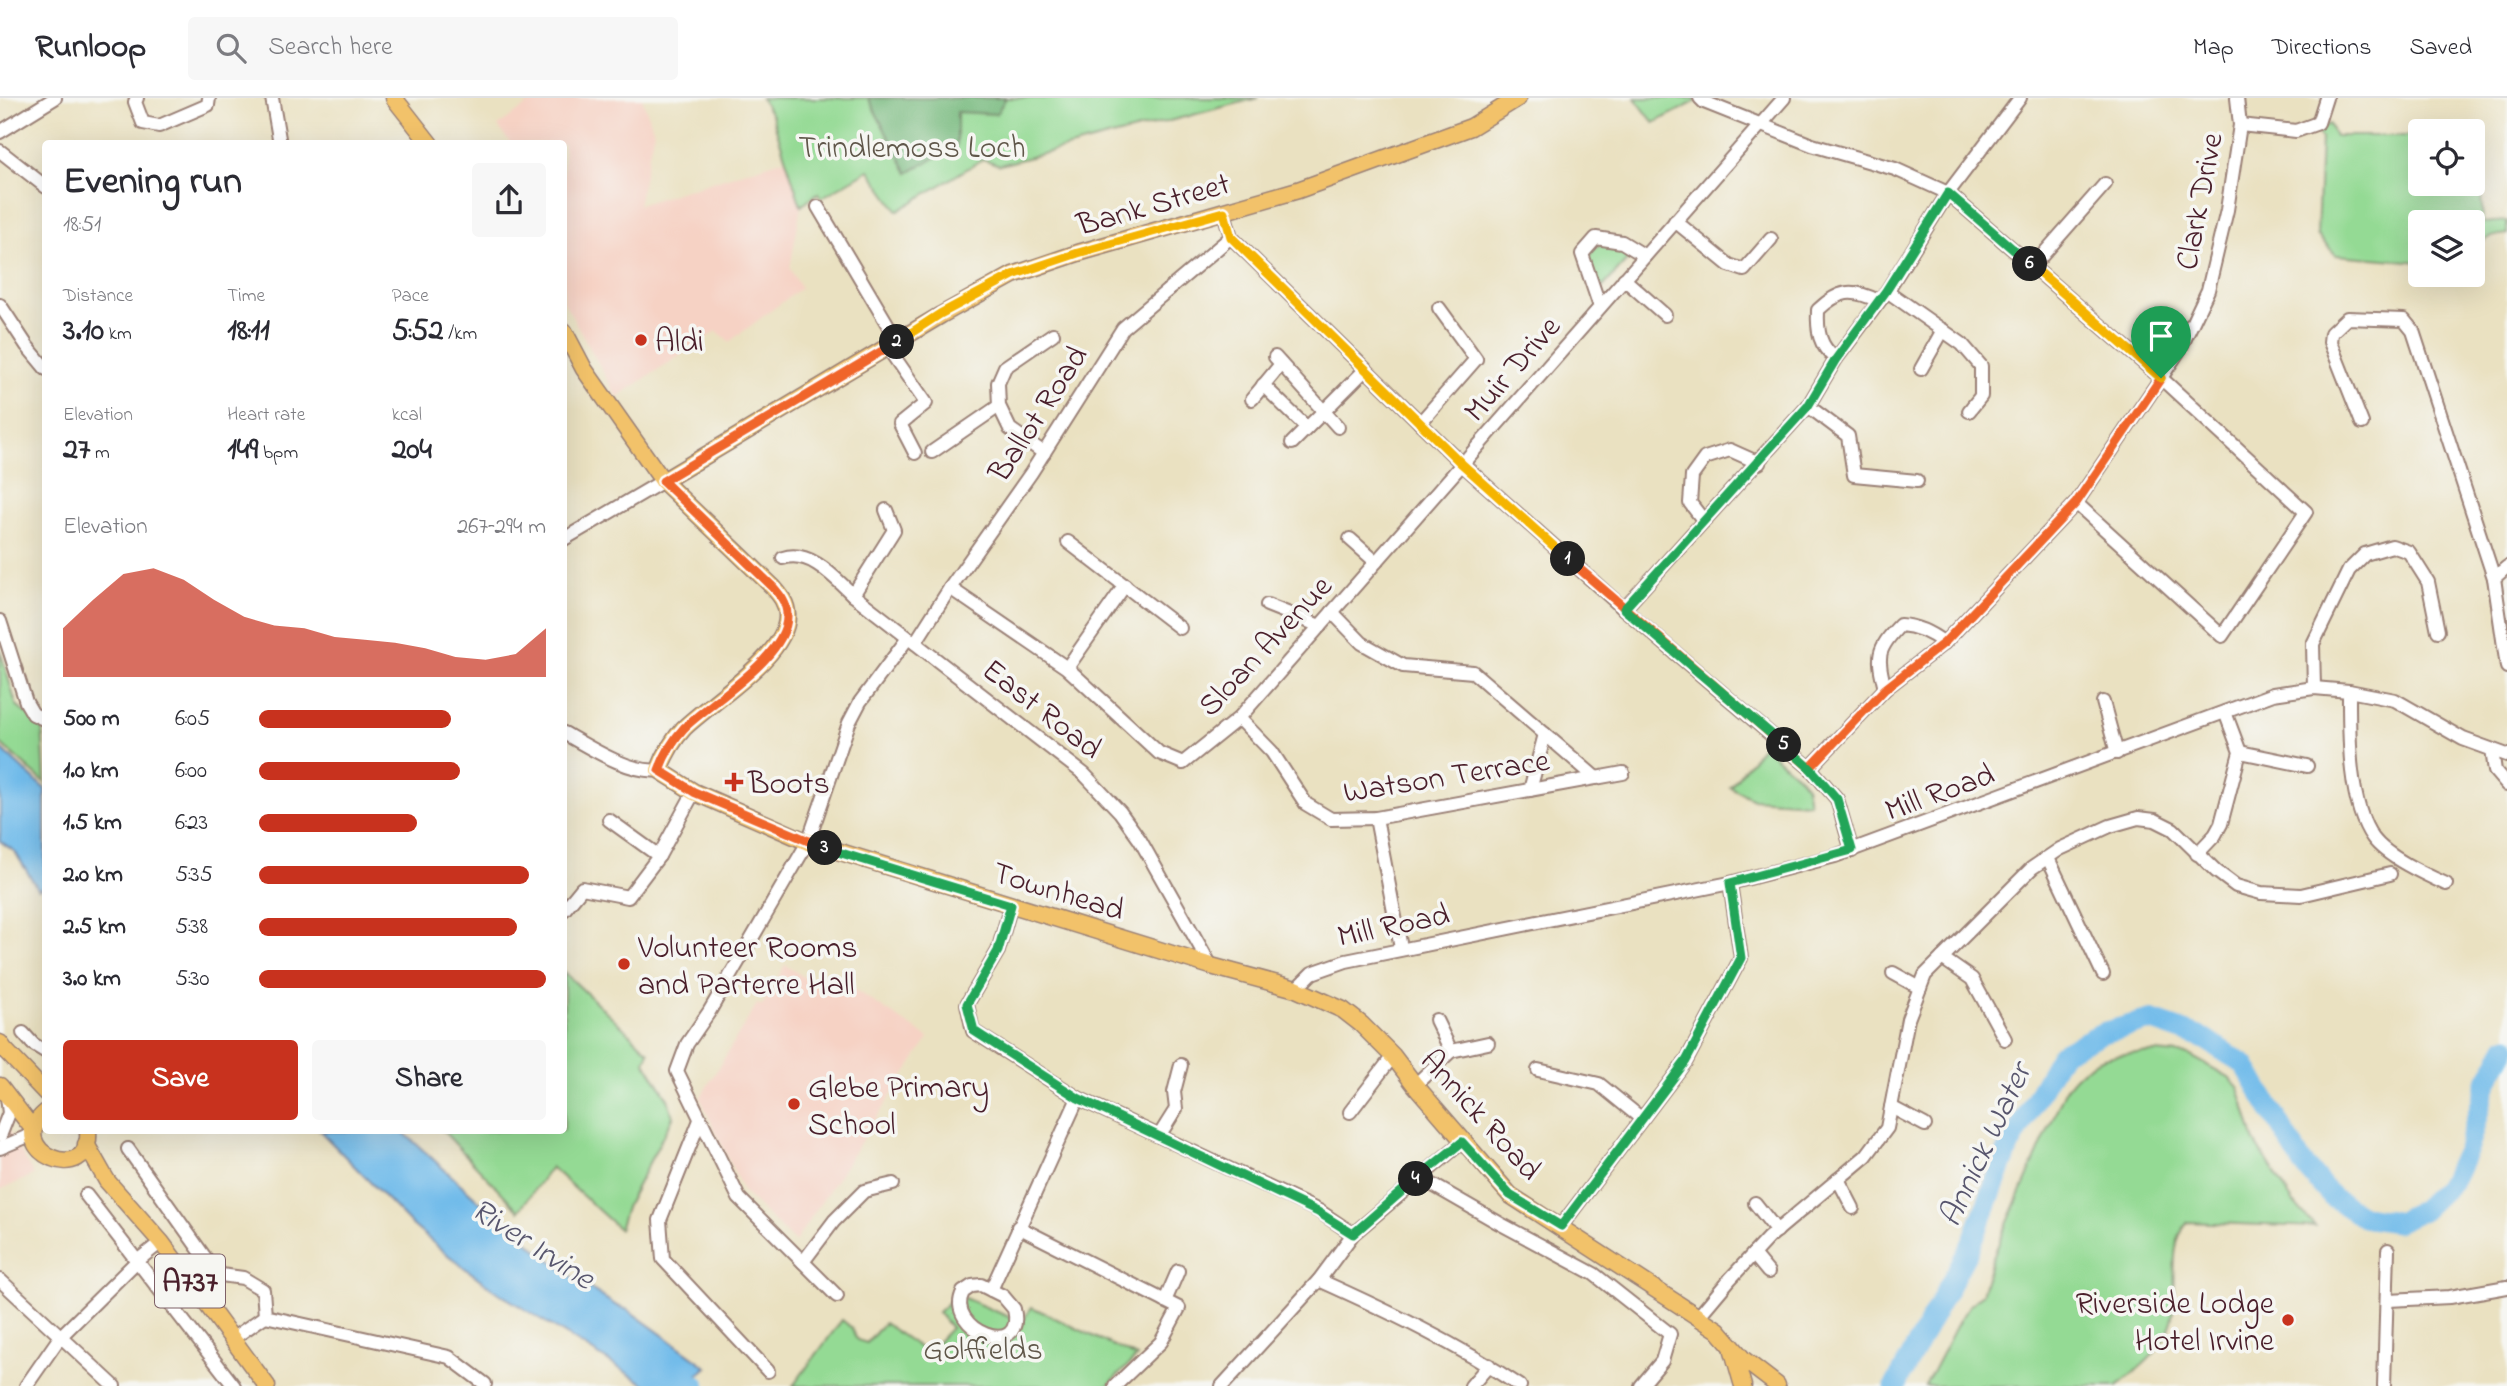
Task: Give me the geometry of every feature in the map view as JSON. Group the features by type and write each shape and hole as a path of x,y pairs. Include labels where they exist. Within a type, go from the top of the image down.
{"main road":[{"path":"394,98 427,140"},
{"name":"Bank Street","path":"663,481 893,345 940,314 1013,275 1078,253 1298,190 1471,127 1518,98"},
{"path":"567,337 584,369 663,481 773,587 782,598 788,617 783,633 769,653 684,728 670,745 659,770"},
{"name":"Townhead","path":"659,770 694,792 808,842 1211,966 1296,989"},
{"name":"Annick Road","path":"1296,989 1343,1010 1361,1024 1393,1056 1462,1142 1510,1195 1718,1330 1755,1370 1779,1386"},
{"path":"0,1043 42,1089"},
{"name":"A737","path":"3,1089 33,1131 34,1143 46,1158 55,1161 73,1159 107,1181 162,1242 267,1386"},
{"path":"33,1131 42,1116"},
{"name":"A737","path":"73,1159 87,1137"},
{"name":"A737","path":"87,1137 107,1181"},
{"path":"1732,1346 1744,1386"}],"street":[{"path":"0,132 55,98"},
{"path":"137,98 135,102 143,123 159,126 208,104 208,98"},
{"path":"272,98 280,140"},
{"path":"1700,98 1759,125 1812,145 1895,169 1948,193 2161,378 2306,513 2221,636 2076,503"},
{"name":"Muir Drive","path":"1462,464 1784,98"},
{"path":"1624,609 1808,406 1836,359 1882,296 1948,193 2020,98"},
{"name":"Clark Drive","path":"1810,768 1885,689 1944,643 2076,503 2180,349 2208,289 2227,210 2240,125 2237,98"},
{"path":"2240,125 2296,131 2318,123 2326,98"},
{"path":"0,151 42,184"},
{"path":"2033,266 2105,184"},
{"path":"818,207 926,403 900,424 915,453"},
{"path":"1224,212 1231,237 1462,464 1624,609 1810,768 1837,799 1852,850"},
{"path":"1675,221 1729,265 1744,270 1771,239"},
{"name":"Ballot Road","path":"836,1296 739,1198 677,1071 687,1044 709,1012 808,842 849,723 860,702 912,641 950,588 1044,453 1124,328 1231,237"},
{"name":"Muir Drive","path":"1600,307 1582,254 1596,238 1622,242 1645,256"},
{"path":"1624,279 1665,315"},
{"path":"1836,359 1825,350 1817,331 1818,310 1833,296 1855,292 1882,296 1962,344 1981,366 1980,396 1969,411"},
{"path":"0,306 42,364"},
{"path":"1420,423 1476,359 1439,308"},
{"path":"2362,423 2330,342 2331,333 2347,318 2404,320 2413,331 2494,578 2507,667"},
{"path":"1921,369 1942,330"},
{"path":"1044,453 1010,429 999,405 998,383 1005,367 1053,334"},
{"path":"1252,398 1278,360 1338,427"},
{"path":"1292,443 1365,370"},
{"path":"1263,385 1307,428"},
{"path":"932,452 999,405"},
{"path":"1808,406 1848,436 1854,475 1917,481"},
{"path":"1704,521 1690,503 1692,476 1705,458 1730,450 1759,463"},
{"name":"Sloan Avenue","path":"950,588 1067,668 1159,752 1183,763 1239,718 1462,464"},
{"name":"Bank Street","path":"567,537 663,481"},
{"path":"853,595 894,530 886,510"},
{"path":"1350,539 1376,562"},
{"path":"1068,542 1180,628"},
{"path":"2314,688 2313,644 2349,570 2365,554 2392,546 2409,552 2428,582 2438,631"},
{"name":"East Road","path":"783,558 791,555 799,557 825,569 853,595 1084,774 1116,808 1140,840 1211,966"},
{"path":"2494,578 2507,567"},
{"path":"1067,668 1125,585"},
{"path":"1267,605 1320,626"},
{"path":"1332,612 1362,643 1403,666 1473,672 1596,778"},
{"path":"0,621 26,702 33,713 42,718"},
{"path":"1885,689 1880,668 1882,644 1900,625 1913,626 1931,633 1944,643"},
{"name":"Mill Road","path":"1296,989 1306,977 1327,966 1401,948 1730,883 1852,850 2273,694 2314,688 2349,691 2395,700 2463,739 2507,755"},
{"path":"2349,691 2349,739 2358,808 2374,839 2409,867 2446,884"},
{"path":"2103,702 2117,753"},
{"path":"2197,854 2215,835 2221,824 2240,752 2225,712"},
{"name":"Watson Terrace","path":"1239,718 1272,752 1306,804 1331,819 1376,818 1623,773"},
{"path":"1530,790 1545,734"},
{"path":"567,735 619,761 644,770 659,770"},
{"path":"2492,750 2495,771 2507,785"},
{"path":"2240,752 2307,766"},
{"path":"567,906 582,888 628,897 659,856 694,792"},
{"path":"1376,818 1401,948"},
{"path":"1698,1317 1753,1254 1777,1231 1866,1156 1886,1128 1908,1019 1925,975 2032,868 2060,849 2110,825 2138,818 2155,820 2172,829 2236,886 2261,893 2301,895 2390,874"},
{"path":"609,820 659,856"},
{"path":"2048,858 2104,974"},
{"path":"1561,1226 1686,1061 1741,958 1730,883"},
{"path":"1011,905 998,951 967,1004 974,1031 1078,1098 1318,1212 1353,1234"},
{"path":"1942,958 1972,979 2005,1039"},
{"path":"1893,973 1920,988"},
{"path":"1436,1020 1451,1051"},
{"path":"23,1033 42,1050"},
{"path":"1415,1084 1451,1051 1488,1043"},
{"path":"1350,1112 1393,1056"},
{"path":"1159,1136 1176,1108 1174,1092 1181,1065"},
{"path":"1538,1070 1599,1084 1642,1119"},
{"path":"0,1136 9,1113 3,1089"},
{"path":"991,1290 1078,1098"},
{"path":"1891,1107 1925,1125"},
{"path":"700,1120 660,1220 663,1259 768,1371"},
{"path":"0,1148 33,1131"},
{"path":"1222,1386 1319,1280 1353,1234 1462,1142"},
{"path":"128,1149 211,1266 221,1275 243,1278 263,1290 265,1315"},
{"name":"Annick Road","path":"1419,1177 1594,1274 1670,1334 1662,1361 1641,1386"},
{"path":"1838,1179 1853,1208"},
{"path":"803,1262 834,1221 864,1191 893,1184"},
{"path":"86,1195 135,1262 234,1386"},
{"path":"1755,1203 1777,1231"},
{"path":"1018,1227 1179,1308 1161,1342 1115,1386"},
{"path":"26,1386 60,1337 135,1262 162,1242"},
{"path":"2384,1386 2388,1250"},
{"path":"1753,1254 1768,1272"},
{"path":"1165,1301 1178,1271"},
{"path":"0,1280 114,1386"},
{"path":"1319,1280 1489,1365 1520,1386"},
{"path":"981,1285 991,1290 1007,1299 1015,1315 1012,1329 1004,1336 996,1338 988,1337 979,1331 962,1315 959,1307 961,1295 967,1288 981,1285"},
{"path":"2388,1300 2450,1297 2507,1287"},
{"path":"232,1339 265,1315 449,1357 485,1384"},
{"path":"1471,1386 1489,1365"}],"shaded area":[{"path":"537,98 642,98 654,131 638,205 785,159 801,206 790,269 801,288 729,342 717,331 617,397 567,307 567,140 508,140 498,126"},
{"name":"Glebe Primary School","path":"785,965 824,990 832,975 929,1038 795,1242 744,1193 700,1098 757,1004 762,1006"},
{"path":"0,1115 34,1175 0,1190"}],"green space":[{"name":"Trindlemoss Loch","path":"761,98 1258,98 1000,165 983,159 898,211 869,170 821,198 818,193 801,206 772,116"},
{"path":"868,98 1006,98 996,114 957,112 957,145 908,173"},
{"path":"1635,98 1694,98 1697,101 1654,123"},
{"path":"2329,124 2335,136 2408,136 2408,196 2481,196 2482,210 2408,210 2408,261 2336,255 2317,235 2321,139 2316,130"},
{"path":"2507,221 2507,234 2485,240 2485,223"},
{"path":"1603,244 1621,248 1630,257 1603,287 1595,280 1588,255"},
{"path":"0,650 16,704 42,723 42,780 0,743"},
{"path":"1763,746 1800,778 1806,786 1809,803 1753,799 1730,787"},
{"path":"567,975 649,1052 645,1062 668,1099 673,1117 627,1205 619,1229 551,1167 519,1211 446,1134 567,1134"},
{"path":"2155,1052 2189,1055 2229,1077 2239,1088 2255,1142 2293,1202 2315,1227 2188,1222 2177,1244 2174,1309 2168,1331 2150,1358 2117,1386 1925,1386 1960,1319 1982,1294 1992,1259 2066,1088 2094,1062 2116,1055"},
{"name":"Golffields","path":"957,1295 1021,1322 1032,1307 1137,1357 1107,1386 793,1386 842,1320 852,1328 857,1340 867,1343 884,1323 927,1353 951,1328 938,1312"}],"water":[{"path":"0,748 42,786 42,887 38,889 15,852 0,841"},
{"path":"323,1134 405,1134 500,1220 571,1276 617,1306 628,1310 707,1367 685,1386 648,1386 494,1290 410,1223"}],"waterway":[{"name":"Annick Water","path":"1895,1386 1971,1245 2009,1147 2061,1054 2102,1033 2150,1020 2205,1039 2245,1065 2303,1164 2332,1197 2363,1217 2396,1222 2422,1210 2452,1181 2468,1147 2487,1083 2507,1046"},
{"name":"River Irvine","path":"666,1366 696,1386"}],"place":[{"name":"Aldi","path":"641,340"},
{"name":"Boots","path":"734,782"},
{"name":"Volunteer Rooms and Parterre Hall","path":"624,964"},
{"name":"Glebe Primary School","path":"794,1104"},
{"name":"Riverside Lodge Hotel Irvine","path":"2288,1320"}],"route":[{"path":"2161,378 1948,193 1886,291 1836,359 1808,406 1624,609 1826,784 1837,799 1852,850 1730,883 1741,958 1686,1061 1561,1226 1510,1195 1462,1142 1353,1234 1318,1212 1078,1098 974,1031 967,1004 998,951 1011,905 808,842 694,792 659,770 670,745 684,728 769,653 783,633 788,617 782,598 773,587 663,481 888,348 940,314 1013,275 1078,253 1224,212 1231,237 1462,464 1624,609 1810,768 1885,689 1944,643 2076,503 2161,378"}]}
